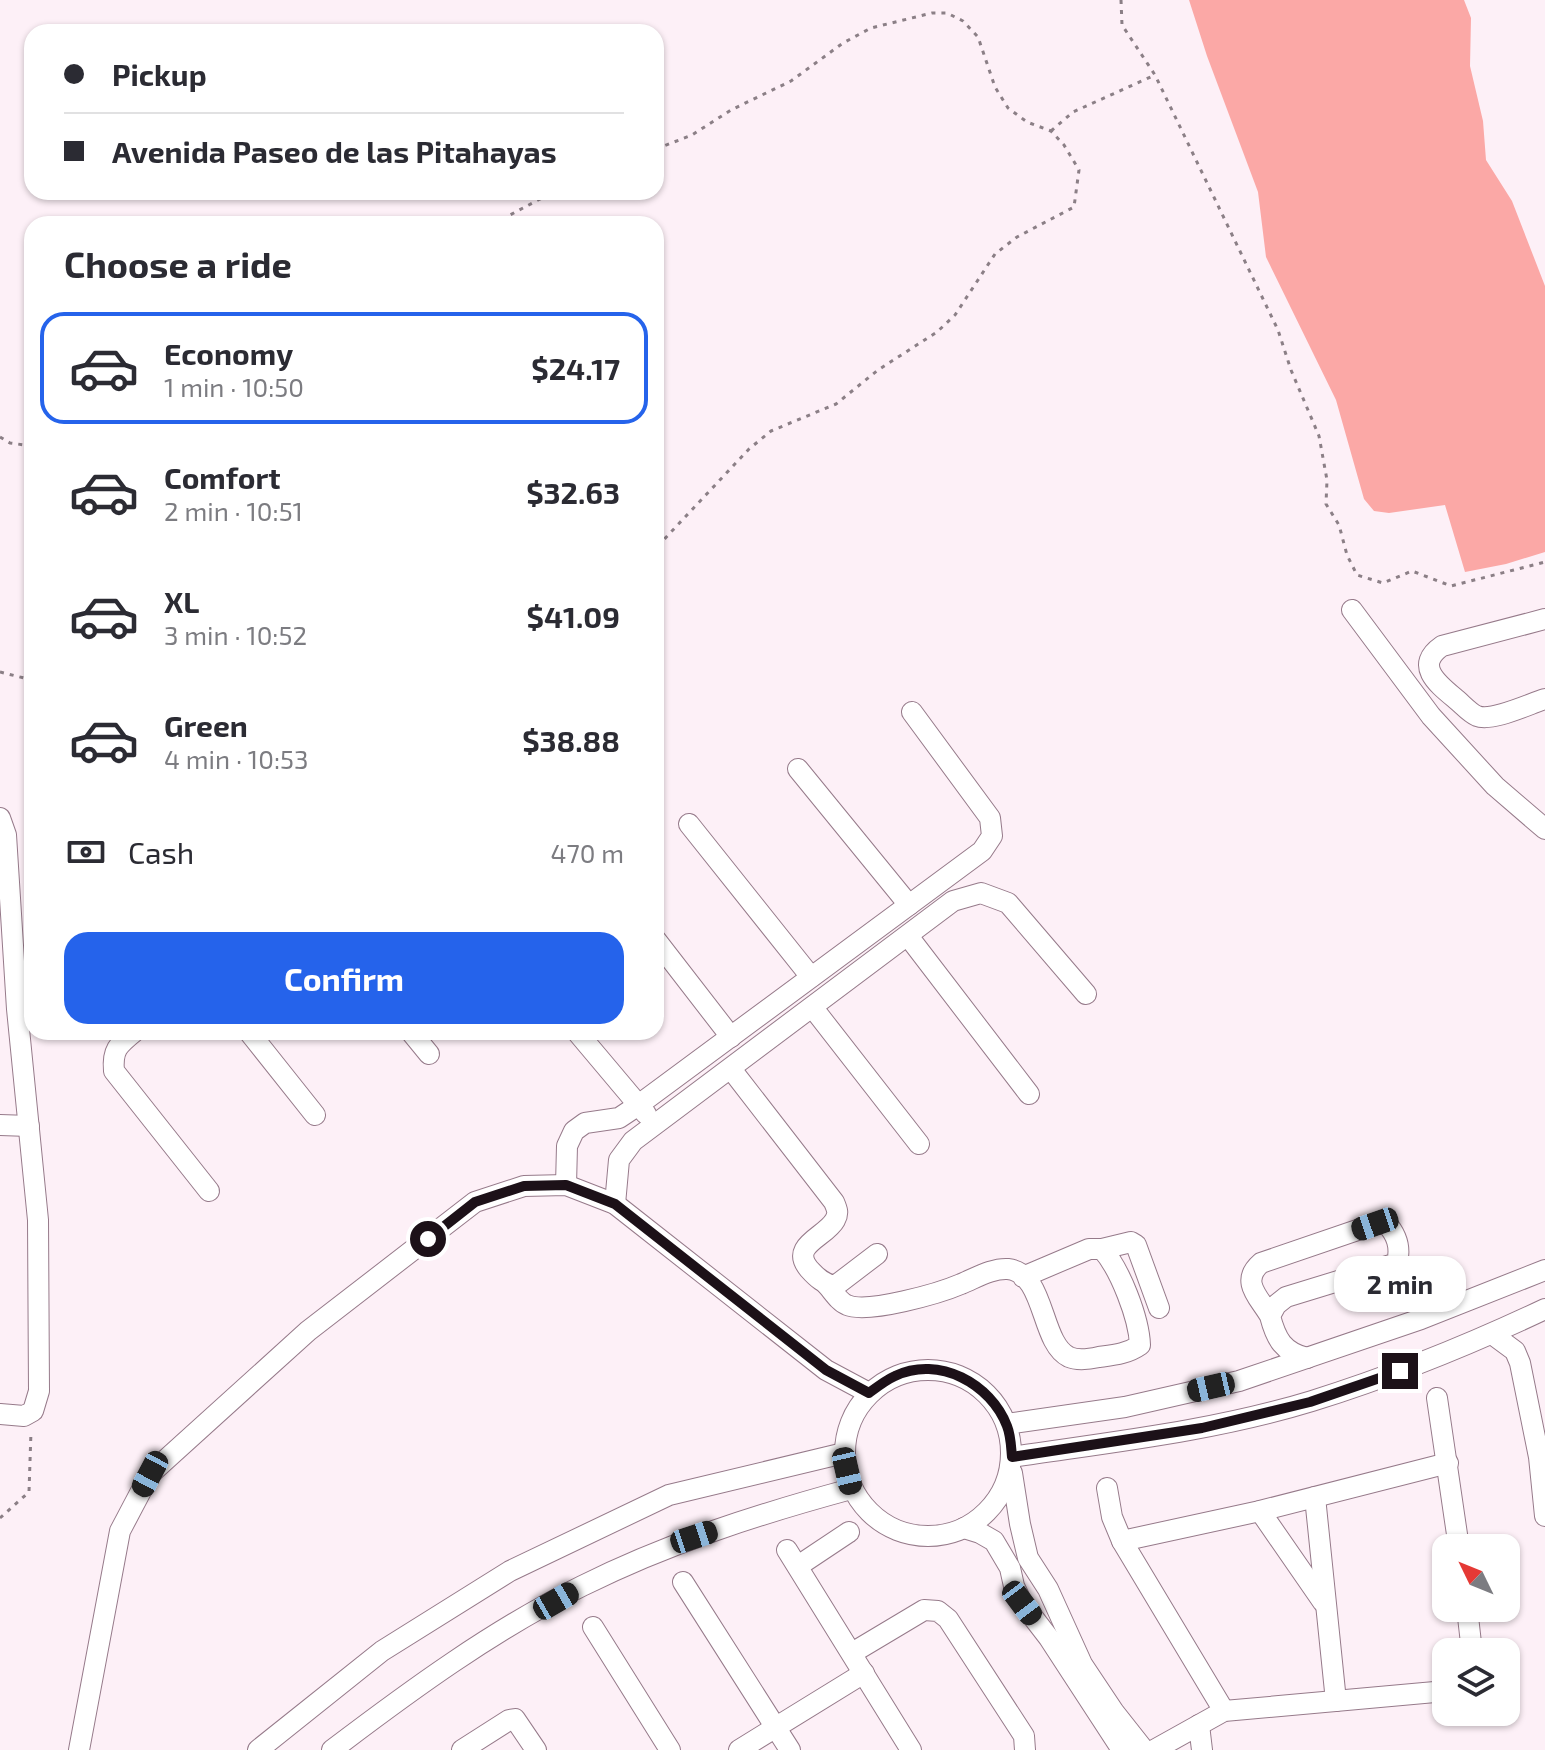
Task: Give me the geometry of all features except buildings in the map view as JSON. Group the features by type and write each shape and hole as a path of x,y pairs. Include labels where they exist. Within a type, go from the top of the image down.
{"street":[{"path":"1352,610 1431,716 1495,786 1545,829"},
{"path":"1545,619 1442,646 1428,662 1430,673 1477,716 1491,717 1545,699"},
{"path":"1431,716 1452,696"},
{"path":"566,1185 567,1146 574,1131 585,1123 619,1118 637,1106 982,851 992,836 990,818 912,712"},
{"path":"798,769 909,905"},
{"path":"0,818 6,835 17,1009 38,1220 39,1391 33,1411 24,1416 0,1414"},
{"path":"689,824 811,977"},
{"path":"615,1204 619,1160 633,1141 953,901 981,893 1008,903 1086,994"},
{"path":"908,936 1029,1094"},
{"path":"664,950 731,1037"},
{"path":"813,1008 919,1144"},
{"path":"124,1040 113,1057 114,1071 209,1191"},
{"path":"255,1040 315,1115"},
{"path":"418,1040 429,1054"},
{"path":"583,1040 637,1106 658,1124"},
{"path":"731,1069 834,1202 838,1213 834,1223 807,1244 802,1256 805,1265 846,1305 865,1308 945,1291 997,1269 1012,1269 1037,1294 1054,1340 1068,1357 1084,1360 1130,1352 1140,1345 1140,1333 1114,1262 1102,1249"},
{"path":"0,1125 29,1126"},
{"path":"79,1750 120,1531 150,1474 308,1331 475,1202 524,1186 566,1185 615,1204 826,1370 869,1393"},
{"path":"1270,1316 1276,1305 1286,1297 1397,1263 1399,1243 1392,1229 1386,1223 1375,1224 1261,1263 1254,1270 1250,1279 1256,1297 1270,1316 1275,1335 1284,1349 1307,1358"},
{"path":"1023,1277 1089,1249 1131,1242 1136,1245 1159,1308"},
{"path":"826,1284 835,1286 877,1254"},
{"path":"1007,1424 1125,1407 1239,1381 1421,1319 1545,1270"},
{"path":"1012,1465 1202,1428 1310,1402 1451,1353 1545,1309"},
{"path":"1492,1334 1515,1351 1520,1363 1539,1457 1545,1516"},
{"path":"1012,1465 987,1512 964,1528 940,1536 914,1536 890,1528 869,1513 851,1489 844,1453 850,1421 869,1393 897,1374 930,1369 952,1373 963,1376 990,1396 1007,1424 1020,1524 1019,1563 1014,1586 1022,1603 1049,1638 1122,1750"},
{"path":"1437,1398 1457,1534"},
{"path":"1539,1457 1545,1419"},
{"path":"258,1750 382,1651 510,1571 669,1495 844,1453"},
{"path":"1122,1541 1260,1511 1448,1463"},
{"path":"1107,1488 1112,1517 1122,1541 1224,1711"},
{"path":"332,1750 416,1686 581,1586 694,1537 851,1489"},
{"path":"1315,1497 1336,1701"},
{"path":"1260,1511 1325,1606"},
{"path":"964,1528 994,1541 1048,1589 1082,1664 1144,1750"},
{"path":"849,1532 792,1558 911,1750"},
{"path":"683,1582 790,1750"},
{"path":"852,1653 924,1610 938,1611 948,1619 1024,1736 1025,1750"},
{"path":"593,1627 670,1750"},
{"path":"739,1750 864,1673"},
{"path":"1154,1750 1224,1711 1432,1692"},
{"path":"462,1750 515,1719 536,1750"},
{"path":"1199,1725 1202,1750"}],"path":[{"path":"1121,0 1122,25 1155,75 1278,330 1319,436 1327,480 1326,504 1339,525 1347,555 1357,575 1383,583 1412,571 1451,586 1545,562"},
{"path":"664,146 692,135 731,110 791,81 831,51 871,28 932,13 947,13 963,21 978,37 995,87 1008,108 1027,122 1051,131 1079,170 1074,207 1017,237 995,254 955,315 937,332 878,370 836,404 771,431 664,540"},
{"path":"1051,131 1073,112 1155,75"},
{"path":"508,216 538,200"},
{"path":"0,437 10,443 24,445"},
{"path":"0,672 24,678"},
{"path":"0,1518 29,1492 33,1411"}],"shaded area":[{"path":"1189,0 1464,0 1471,18 1470,66 1483,121 1486,160 1512,201 1545,286 1545,552 1465,572 1445,505 1389,513 1374,511 1364,499 1336,400 1266,257 1258,192"}],"route":[{"path":"428,1239 475,1202 524,1186 566,1185 615,1204 826,1370 869,1393 897,1374 930,1369 963,1376 990,1396 1007,1424 1012,1457 1120,1443 1202,1428 1310,1402 1400,1371"}]}
